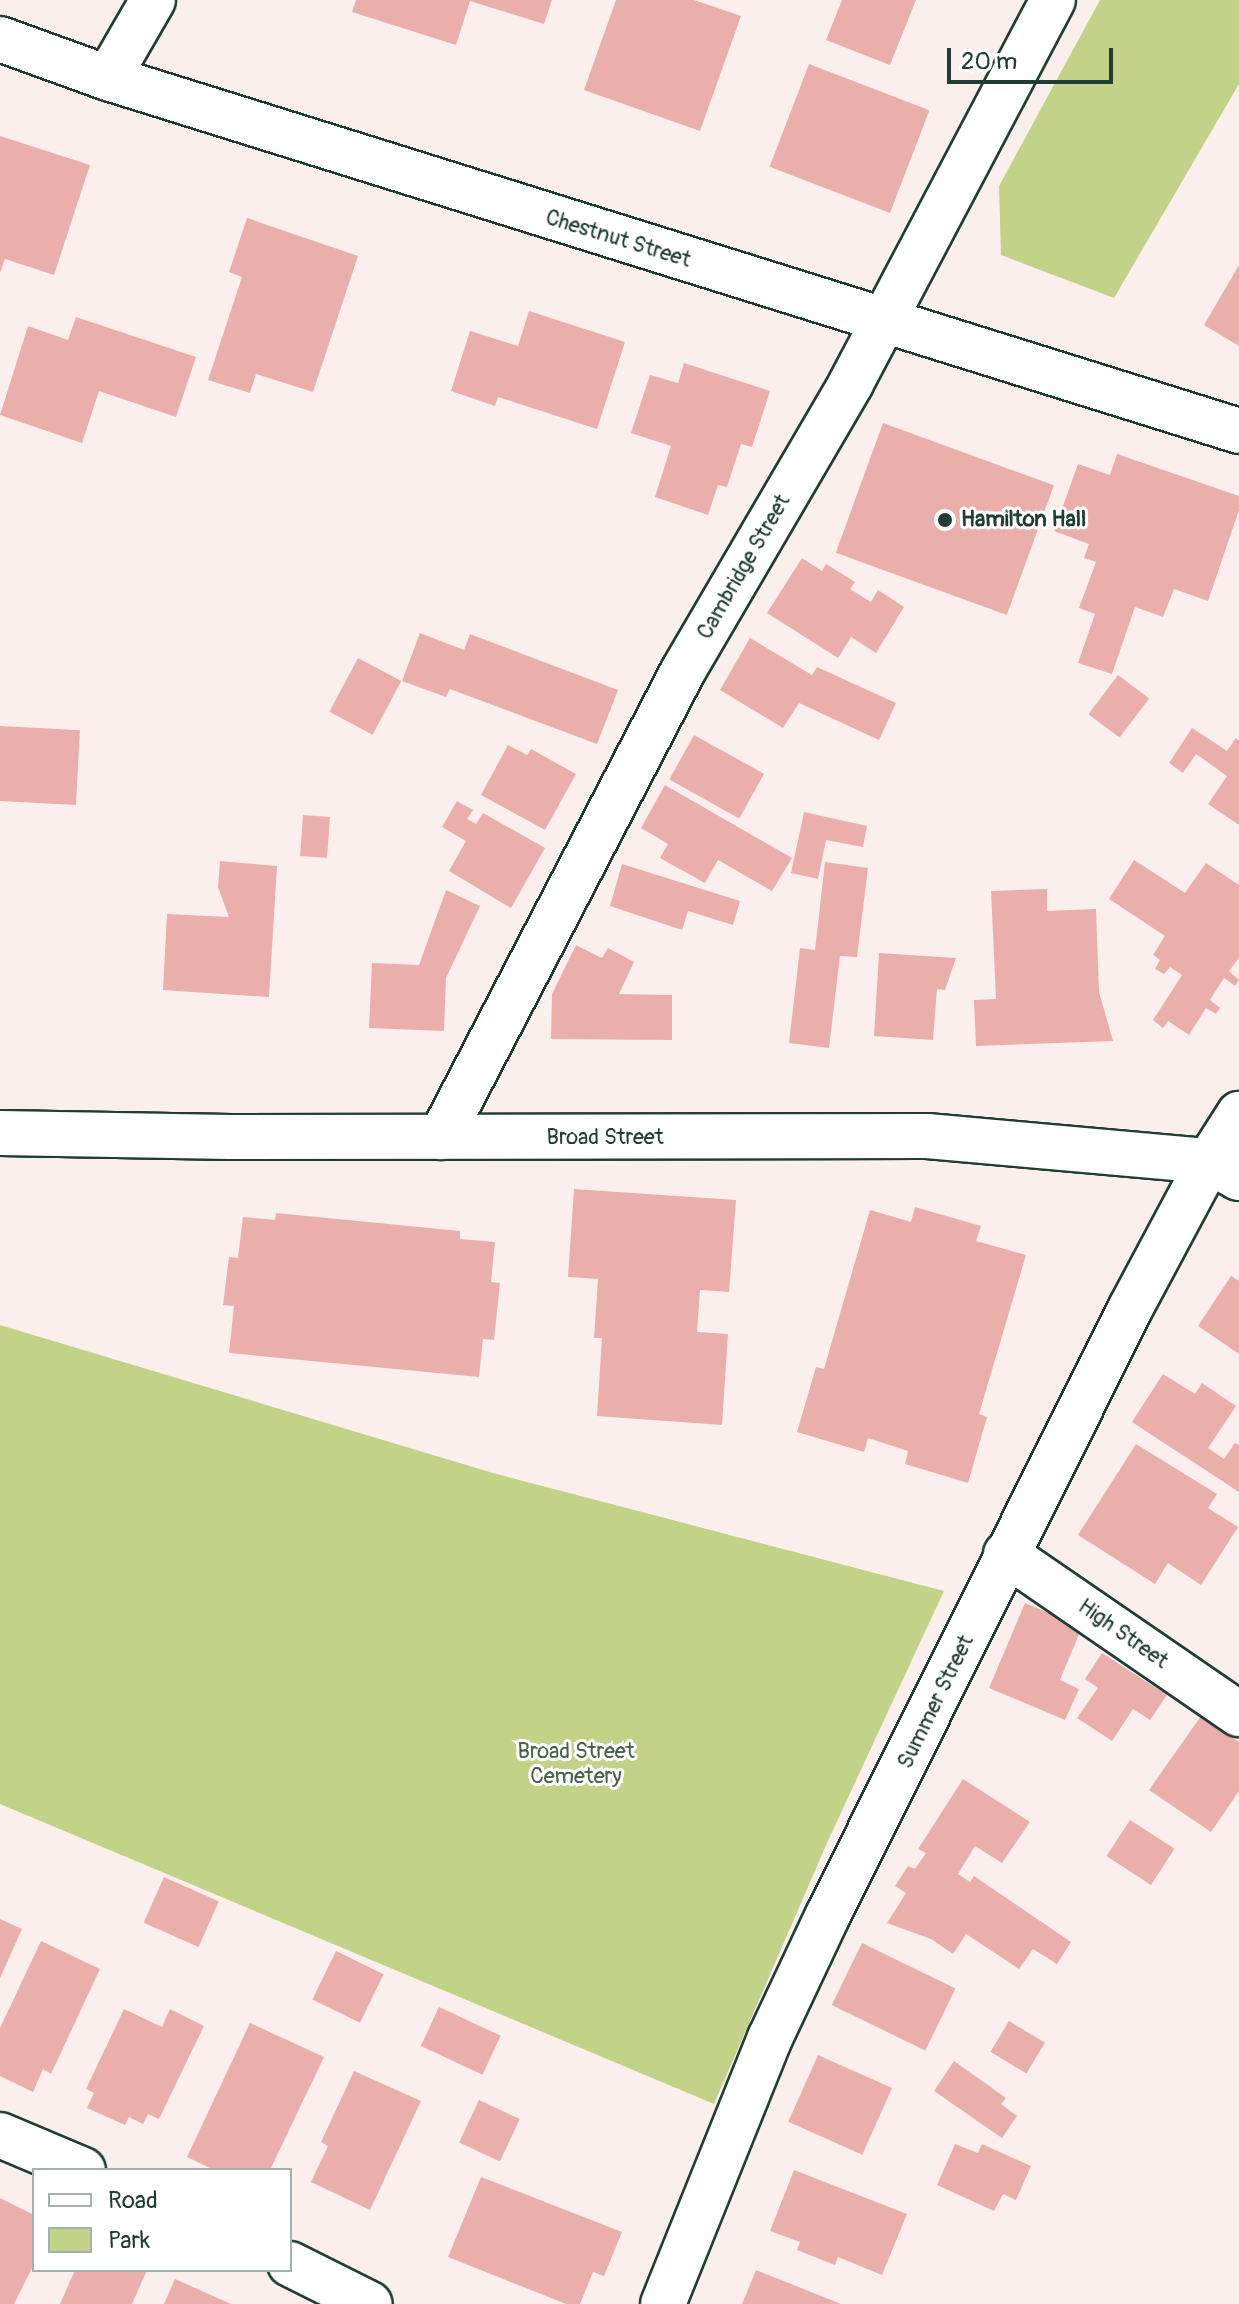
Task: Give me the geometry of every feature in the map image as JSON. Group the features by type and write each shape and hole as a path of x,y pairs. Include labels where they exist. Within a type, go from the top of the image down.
{"street":[{"path":"108,78 153,0"},
{"name":"Cambridge Street","path":"441,1137 683,671 851,383 1053,0"},
{"name":"Chestnut Street","path":"0,39 108,78 1239,431"},
{"name":"Summer Street","path":"663,2304 770,2038 1006,1554 1224,1169 1239,1114"},
{"name":"Broad Street","path":"0,1133 441,1137 927,1136 1224,1169"},
{"name":"High Street","path":"1006,1554 1239,1714"},
{"path":"0,2135 78,2168"},
{"path":"292,2265 370,2304"}],"green space":[{"path":"1100,0 1239,0 1239,84 1114,298 1001,255 999,186"},
{"name":"Broad Street Cemetery","path":"0,1325 493,1473 944,1591 827,1843 714,2104 0,1804"}],"building":[{"path":"356,0 552,0 544,24 470,1 456,45 352,12"},
{"path":"616,0 694,0 741,16 700,131 584,90"},
{"path":"842,0 916,0 890,65 826,40"},
{"path":"809,64 929,110 890,213 770,167"},
{"path":"0,136 90,165 54,275 5,259 0,273"},
{"path":"247,218 358,256 313,392 256,374 250,393 208,380 242,277 229,272"},
{"path":"1239,265 1239,346 1204,325"},
{"path":"529,311 625,342 597,429 498,397 495,406 451,391 470,331 518,346"},
{"path":"76,317 196,357 176,417 99,391 82,443 0,415 28,326 68,340"},
{"path":"684,363 770,391 752,447 741,444 727,487 718,485 708,515 655,497 671,446 631,433 650,375 678,383"},
{"name":"Hamilton Hall","path":"883,423 1054,485 1007,615 836,553"},
{"path":"1117,454 1239,496 1239,510 1208,601 1174,589 1163,617 1135,607 1112,674 1078,663 1095,614 1079,608 1096,562 1084,558 1089,544 1054,531 1078,464 1110,475"},
{"path":"802,558 822,571 826,564 855,582 850,589 871,602 878,590 904,607 876,653 851,637 838,658 767,613"},
{"path":"420,633 464,650 470,634 618,690 597,744 450,689 446,697 402,681"},
{"path":"750,638 812,675 817,667 896,703 879,740 799,703 783,728 720,690"},
{"path":"358,658 401,681 373,735 329,712"},
{"path":"1118,675 1149,698 1120,738 1089,714"},
{"path":"0,726 80,730 76,805 0,801"},
{"path":"1192,728 1227,751 1236,738 1239,740 1239,825 1208,804 1227,776 1196,754 1183,773 1169,763"},
{"path":"694,735 764,774 739,818 669,780"},
{"path":"508,745 527,755 531,749 576,774 545,830 481,795"},
{"path":"665,785 792,858 772,891 718,860 705,883 660,858 668,844 641,828"},
{"path":"457,801 473,810 467,819 476,824 483,813 545,848 511,908 449,871 466,841 442,827"},
{"path":"804,812 867,826 863,847 826,840 818,879 791,873"},
{"path":"303,815 330,817 327,858 300,856"},
{"path":"1134,860 1185,893 1206,863 1239,885 1239,958 1229,971 1239,980 1235,986 1224,978 1210,1000 1220,1008 1216,1014 1206,1008 1189,1035 1168,1021 1163,1028 1153,1020 1182,975 1170,967 1164,974 1155,969 1160,960 1153,955 1165,936 1109,899"},
{"path":"220,861 277,866 269,997 163,990 167,914 229,917 218,887"},
{"path":"825,862 868,868 857,957 840,956 829,1048 789,1043 800,948 815,950"},
{"path":"622,864 740,901 733,925 688,911 682,930 610,906"},
{"path":"1047,889 1047,911 1096,909 1099,992 1113,1041 976,1046 974,1000 996,999 991,891"},
{"path":"446,890 480,906 446,978 444,1031 369,1028 372,963 419,965"},
{"path":"576,945 602,958 608,948 634,962 619,994 672,995 672,1040 551,1039 552,994"},
{"path":"879,953 956,958 945,990 937,989 933,1040 874,1036"},
{"path":"574,1189 736,1200 729,1292 700,1290 697,1332 728,1334 722,1425 597,1416 602,1338 594,1338 598,1279 568,1277"},
{"path":"915,1207 981,1226 976,1241 1026,1255 979,1414 987,1417 968,1483 905,1464 908,1451 868,1438 864,1452 797,1432 816,1367 824,1369 870,1210 911,1222"},
{"path":"276,1213 460,1231 460,1239 495,1242 491,1282 500,1283 494,1340 483,1339 479,1377 229,1353 234,1306 223,1305 229,1257 238,1258 243,1217 275,1220"},
{"path":"1231,1276 1239,1281 1239,1354 1198,1326"},
{"path":"1163,1374 1195,1394 1202,1383 1236,1406 1208,1448 1224,1459 1235,1443 1239,1445 1239,1492 1132,1422"},
{"path":"1136,1444 1217,1494 1208,1508 1238,1527 1201,1585 1168,1563 1155,1584 1078,1535"},
{"path":"1025,1603 1082,1627 1060,1680 1079,1689 1065,1720 989,1688"},
{"path":"1102,1653 1167,1695 1150,1720 1133,1709 1112,1741 1077,1718 1098,1688 1085,1679"},
{"path":"1201,1716 1239,1742 1239,1791 1211,1832 1149,1790"},
{"path":"963,1779 1030,1822 1002,1863 975,1846 958,1874 970,1882 974,1876 1071,1942 1057,1964 1033,1949 1019,1969 966,1934 953,1954 931,1939 887,1923 906,1893 895,1886 908,1866 915,1869 926,1853 918,1849"},
{"path":"1130,1820 1174,1849 1151,1885 1107,1856"},
{"path":"164,1877 219,1901 198,1947 144,1923"},
{"path":"0,1919 22,1929 0,1978"},
{"path":"41,1941 100,1969 51,2074 43,2069 33,2092 0,2076 0,2028"},
{"path":"862,1943 955,1989 925,2051 832,2005"},
{"path":"336,1951 384,1974 360,2023 312,2000"},
{"path":"439,2007 501,2036 482,2075 421,2046"},
{"path":"124,2009 162,2027 170,2009 204,2026 159,2119 148,2114 143,2124 129,2117 125,2125 87,2108 94,2093 86,2089"},
{"path":"1009,2021 1045,2043 1026,2073 990,2052"},
{"path":"250,2023 324,2057 271,2168 210,2168 187,2157"},
{"path":"818,2055 892,2088 862,2155 788,2122"},
{"path":"954,2061 1006,2098 1001,2104 1017,2116 1002,2138 934,2091"},
{"path":"354,2071 421,2101 370,2210 311,2182 328,2146 321,2142"},
{"path":"479,2100 520,2119 500,2162 459,2143"},
{"path":"955,2144 978,2153 982,2144 1031,2166 1016,2200 1003,2194 994,2211 937,2185"},
{"path":"794,2170 907,2214 882,2275 838,2257 835,2265 797,2250 800,2242 770,2231"},
{"path":"481,2177 622,2232 604,2276 593,2272 580,2304 566,2304 448,2257"},
{"path":"0,2198 32,2214 32,2268 14,2304 0,2304"},
{"path":"756,2270 841,2304 742,2304"},
{"path":"74,2272 146,2272 132,2304 60,2304"},
{"path":"175,2279 231,2304 164,2304"}],"place":[{"name":"Hamilton Hall","path":"945,520"}]}
